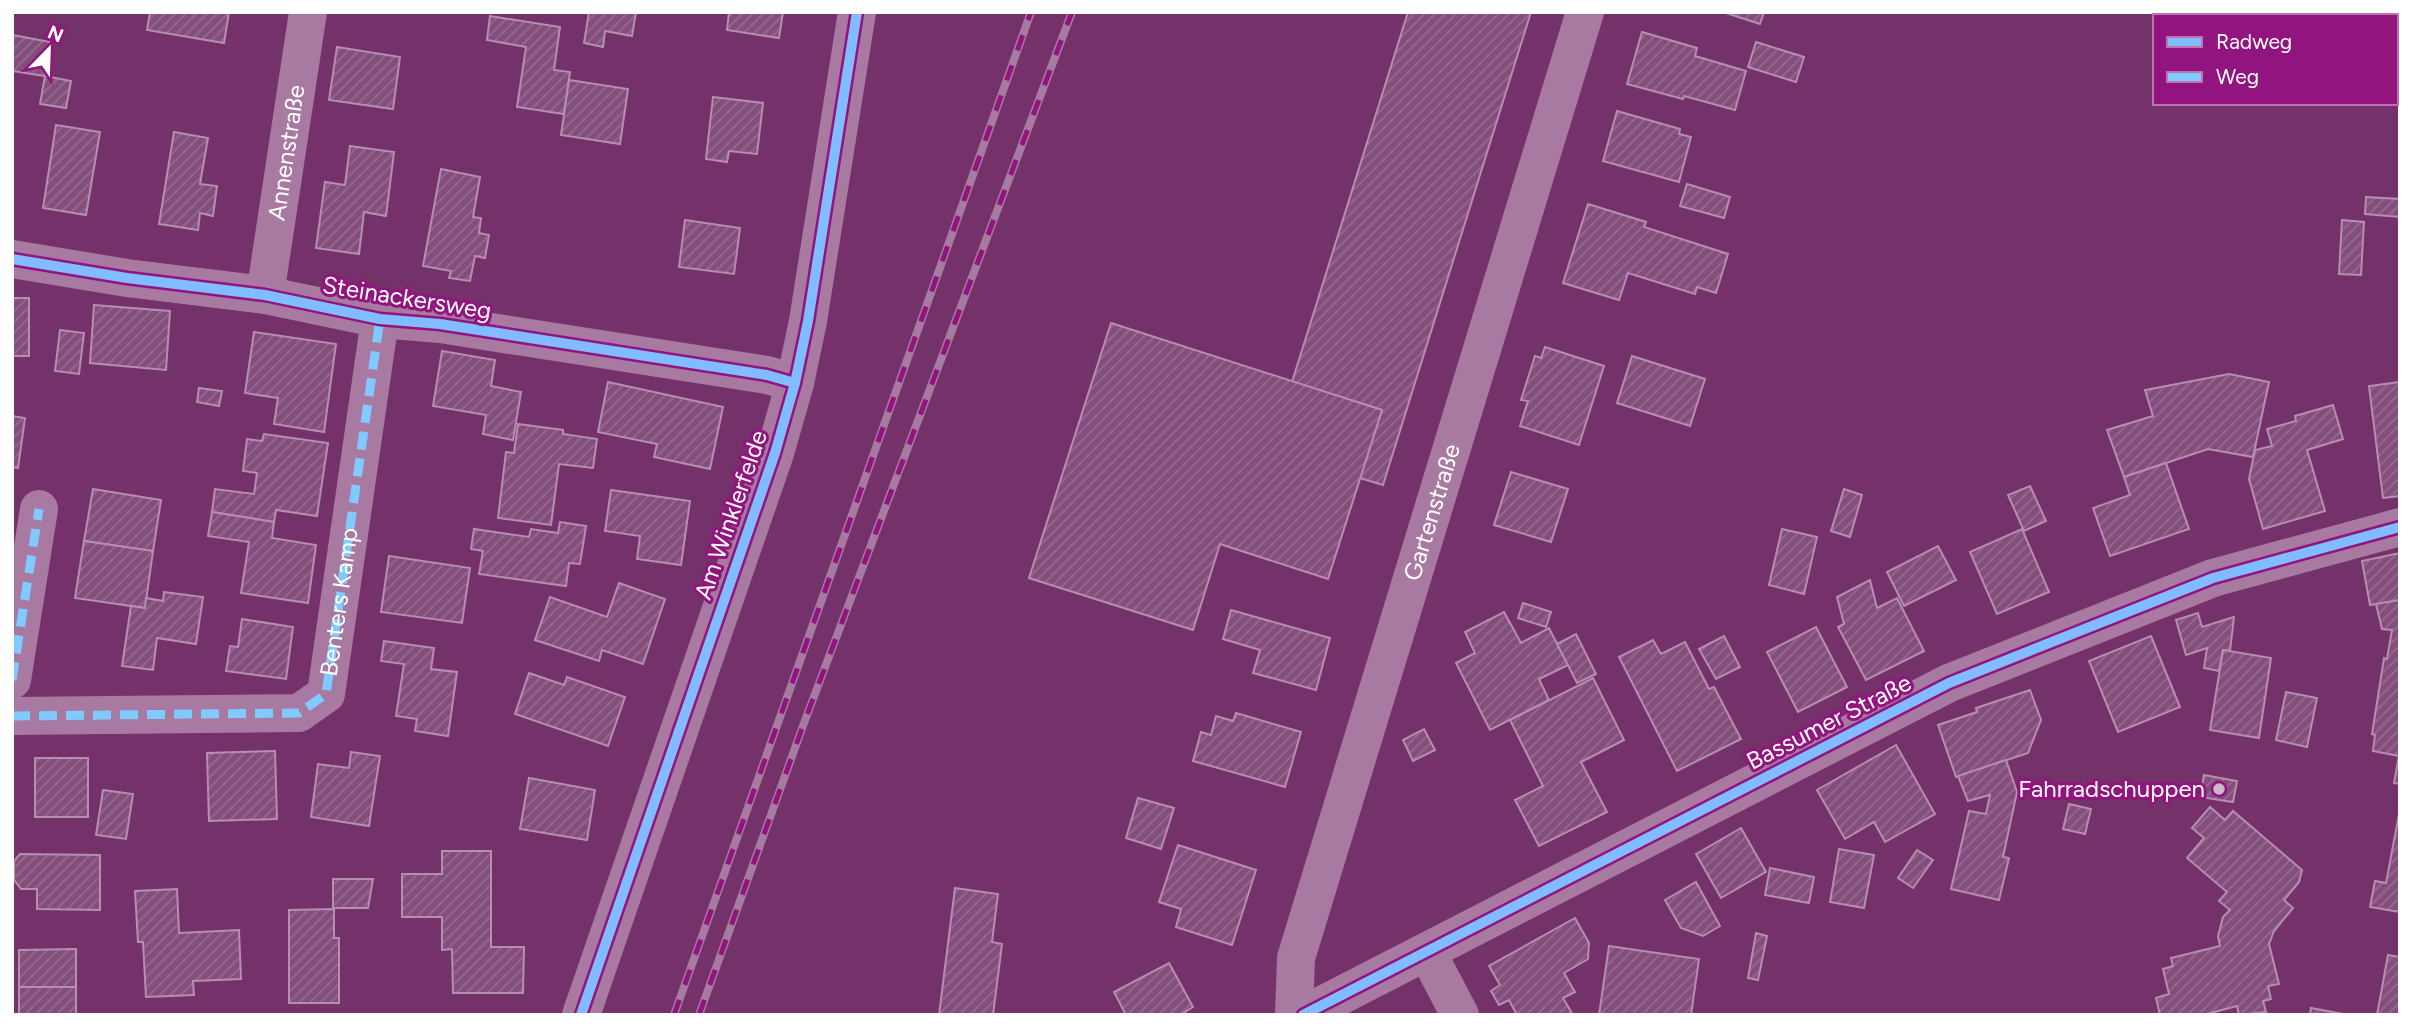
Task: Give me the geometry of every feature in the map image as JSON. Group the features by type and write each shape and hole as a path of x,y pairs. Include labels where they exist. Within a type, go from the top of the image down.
{"street":[{"name":"Annenstraße","path":"265,295 308,12"},
{"name":"Am Winklerfelde","path":"581,1015 775,453 795,383 808,321 857,12"},
{"name":"Gartenstraße","path":"1294,1015 1296,958 1585,12"},
{"name":"Steinackersweg","path":"12,259 127,278 265,295 380,319 481,331 766,375 795,383"},
{"name":"Benters Kamp","path":"12,716 299,713 326,694 380,319"},
{"path":"12,680 39,509"},
{"name":"Bassumer Straße","path":"1303,1015 1949,684 2213,578 2400,527"},
{"path":"1427,952 1460,1015"}],"building":[{"path":"150,12 229,12 224,43 147,30"},
{"path":"589,12 636,12 632,36 605,31 603,47 584,43"},
{"path":"729,12 783,12 779,38 727,30"},
{"path":"1408,12 1531,12 1383,485 1360,478 1382,410 1292,382"},
{"path":"1723,12 1764,12 1760,24"},
{"path":"2400,12 2400,47 2398,14 2389,14"},
{"path":"490,16 560,27 554,70 570,72 564,114 517,107 526,47 487,40"},
{"path":"1642,32 1697,48 1695,56 1746,71 1735,110 1627,84"},
{"path":"13,35 50,42 45,76 12,71"},
{"path":"1756,42 1804,57 1796,82 1748,67"},
{"path":"337,47 400,57 393,109 329,100"},
{"path":"45,76 71,81 66,108 40,104"},
{"path":"569,80 628,89 620,144 561,135"},
{"path":"713,97 763,103 757,154 729,151 727,162 706,159"},
{"path":"1617,111 1680,129 1679,134 1691,137 1679,182 1603,161"},
{"path":"56,125 100,132 86,215 43,208"},
{"path":"174,132 208,138 200,184 217,186 213,216 200,213 198,230 159,224"},
{"path":"350,146 394,152 386,216 364,212 359,254 316,248 325,182 345,185"},
{"path":"441,169 480,177 473,217 481,218 479,233 489,235 485,258 475,256 470,281 449,278 451,271 423,266"},
{"path":"1687,184 1730,197 1724,218 1680,206"},
{"path":"2366,197 2400,199 2400,217 2365,214"},
{"path":"1588,204 1646,222 1644,227 1728,254 1716,293 1697,287 1695,294 1628,273 1619,300 1563,283"},
{"path":"685,220 740,228 734,274 679,267"},
{"path":"2342,220 2364,222 2361,275 2339,274"},
{"path":"12,298 29,298 29,356 12,356"},
{"path":"94,305 170,311 166,370 90,363"},
{"path":"1111,323 1382,410 1328,579 1220,544 1193,630 1029,578"},
{"path":"60,330 84,333 79,374 55,371"},
{"path":"254,332 336,344 324,432 274,424 278,398 245,393"},
{"path":"1545,347 1604,366 1579,445 1520,426 1528,401 1521,400 1535,356 1541,358"},
{"path":"442,351 495,360 491,386 521,392 513,440 483,434 486,415 433,406"},
{"path":"1632,356 1705,379 1690,426 1617,403"},
{"path":"2229,374 2269,382 2253,457 2208,449 2124,477 2107,430 2153,416 2145,390"},
{"path":"608,382 723,407 710,469 654,457 657,444 598,432"},
{"path":"2400,382 2400,496 2383,498 2369,386"},
{"path":"199,388 222,391 219,406 197,402"},
{"path":"2333,405 2343,439 2307,450 2325,511 2263,529 2249,479 2255,450 2272,446 2267,429 2296,421 2295,416"},
{"path":"12,416 25,418 18,468 12,467"},
{"path":"518,424 563,430 563,434 597,439 593,468 559,464 551,525 498,518 506,452 514,453"},
{"path":"264,434 328,443 317,516 276,510 274,522 212,512 215,489 254,494 257,473 243,471 247,439 262,441"},
{"path":"2166,463 2189,529 2110,556 2093,508 2130,495 2124,477"},
{"path":"1511,472 1568,489 1551,542 1494,525"},
{"path":"2030,486 2046,521 2024,531 2008,495"},
{"path":"93,489 161,500 153,551 84,541"},
{"path":"1844,489 1862,495 1850,537 1831,531"},
{"path":"611,490 690,501 681,565 637,559 640,536 605,531"},
{"path":"212,512 274,522 272,538 316,545 308,603 241,593 249,542 208,536"},
{"path":"560,522 586,526 580,564 569,563 566,586 479,574 483,551 471,549 474,529 529,537 531,529 558,533"},
{"path":"1782,529 1817,537 1804,594 1769,585"},
{"path":"2022,529 2049,592 1997,614 1970,552"},
{"path":"84,541 153,551 145,608 75,598"},
{"path":"1938,546 1956,580 1904,606 1887,572"},
{"path":"2400,553 2400,600 2370,605 2362,561"},
{"path":"389,556 470,568 462,623 381,612"},
{"path":"1870,580 1877,608 1897,598 1924,651 1866,680 1838,627 1844,624 1837,597"},
{"path":"619,583 665,599 643,664 602,650 599,661 535,640 550,597 607,617"},
{"path":"164,592 203,597 196,644 157,638 153,670 122,666 131,606 145,608 146,598 163,601"},
{"path":"2400,600 2399,756 2373,751 2375,735 2372,734 2384,658 2387,659 2392,630 2382,629 2376,604"},
{"path":"1523,603 1551,612 1546,627 1518,618"},
{"path":"1231,610 1330,638 1316,690 1253,673 1260,650 1223,639"},
{"path":"1504,612 1521,643 1549,628 1568,665 1539,679 1549,700 1490,730 1456,663 1475,653 1465,632"},
{"path":"2198,613 2202,627 2234,617 2230,651 2223,650 2219,671 2204,668 2207,648 2186,655 2176,620"},
{"path":"242,619 293,627 286,679 226,671 230,646 238,647"},
{"path":"1816,627 1847,687 1798,712 1767,652"},
{"path":"1576,634 1596,674 1577,683 1557,644"},
{"path":"1724,636 1740,667 1716,679 1699,649"},
{"path":"2151,636 2180,707 2118,732 2089,661"},
{"path":"1653,640 1661,654 1685,642 1709,689 1714,687 1741,739 1677,771 1619,657"},
{"path":"384,641 434,648 431,669 457,672 448,736 415,731 417,719 396,716 404,664 381,661"},
{"path":"2223,650 2271,658 2259,738 2210,730"},
{"path":"529,673 564,685 567,677 625,697 608,746 515,714"},
{"path":"1593,678 1624,740 1581,762 1607,812 1539,846 1515,800 1543,786 1510,720"},
{"path":"2030,690 2041,720 2028,753 1956,777 1938,725 1977,712 1976,708"},
{"path":"2286,692 2317,698 2307,747 2276,740"},
{"path":"1236,713 1301,732 1285,787 1193,761 1201,732 1211,735 1216,716 1233,721"},
{"path":"1424,729 1435,750 1413,761 1403,740"},
{"path":"1896,745 1935,814 1885,842 1874,822 1845,839 1817,790"},
{"path":"2400,750 2400,784 2394,783"},
{"path":"275,751 277,819 209,821 207,753"},
{"path":"351,752 380,756 369,826 311,817 318,764 349,768"},
{"path":"35,758 88,758 88,817 35,817"},
{"path":"2006,760 2017,792 2003,857 2009,858 1999,900 1951,889 1969,811 1986,814 1990,795 1968,801 1958,776"},
{"name":"Fahrradschuppen","path":"2204,775 2237,781 2233,802 2200,797"},
{"path":"529,778 595,790 587,840 520,829"},
{"path":"103,790 133,794 126,839 96,835"},
{"path":"1138,798 1174,808 1161,849 1126,838"},
{"path":"2069,804 2091,809 2085,834 2063,829"},
{"path":"2210,807 2225,820 2233,811 2302,870 2299,882 2284,900 2293,908 2274,931 2269,944 2279,984 2268,986 2271,999 2263,1001 2266,1012 2239,1015 2237,1006 2203,1015 2160,1015 2156,998 2169,994 2163,969 2173,966 2171,958 2220,946 2218,936 2223,917 2230,910 2219,901 2227,892 2187,858 2204,838 2192,828"},
{"path":"2399,814 2400,912 2370,907 2375,881 2386,883"},
{"path":"1741,828 1766,872 1721,898 1696,854"},
{"path":"1178,845 1256,870 1232,945 1176,927 1181,909 1159,902"},
{"path":"1839,849 1874,855 1864,908 1830,902"},
{"path":"1917,850 1933,860 1913,888 1898,878"},
{"path":"442,851 491,851 491,947 524,947 523,993 453,993 452,949 442,950 442,917 402,917 402,874 442,874"},
{"path":"20,854 100,855 100,910 37,909 37,889 21,889 14,880 14,861"},
{"path":"1770,868 1814,877 1809,903 1765,895"},
{"path":"333,879 373,879 368,908 333,908"},
{"path":"1696,882 1720,926 1703,936 1681,928 1665,900"},
{"path":"955,888 998,894 992,942 1002,944 993,1015 939,1015"},
{"path":"177,889 179,933 239,930 241,979 193,981 194,995 146,997 143,942 138,942 135,891"},
{"path":"334,909 334,938 339,938 339,1003 289,1003 289,910"},
{"path":"1575,918 1589,943 1588,959 1564,973 1575,992 1563,998 1573,1015 1517,1015 1509,1000 1499,1005 1491,991 1500,985 1489,966"},
{"path":"1756,933 1767,936 1758,980 1748,978"},
{"path":"1609,946 1699,959 1691,1015 1599,1015"},
{"path":"76,949 76,987 19,987 19,950"},
{"path":"2388,955 2400,957 2400,1015 2377,1015"},
{"path":"1169,963 1193,1007 1180,1015 1126,1015 1114,992"},
{"path":"19,987 76,987 76,1015 19,1015"},
{"path":"2311,1008 2349,1015 2310,1015"}],"railway":[{"path":"674,1015 1031,12"},
{"path":"699,1015 804,723 1072,12"}],"marked path":[{"path":"12,716 299,713 326,694 380,319"},
{"path":"12,680 39,509"}],"cycle path":[{"path":"581,1015 775,453 795,383 808,321 857,12"},
{"path":"12,259 127,278 265,295 380,319 440,324 767,375 795,383"},
{"path":"1303,1015 1949,683 2213,578 2400,527"}],"place":[{"name":"Fahrradschuppen","path":"2219,789"}]}
